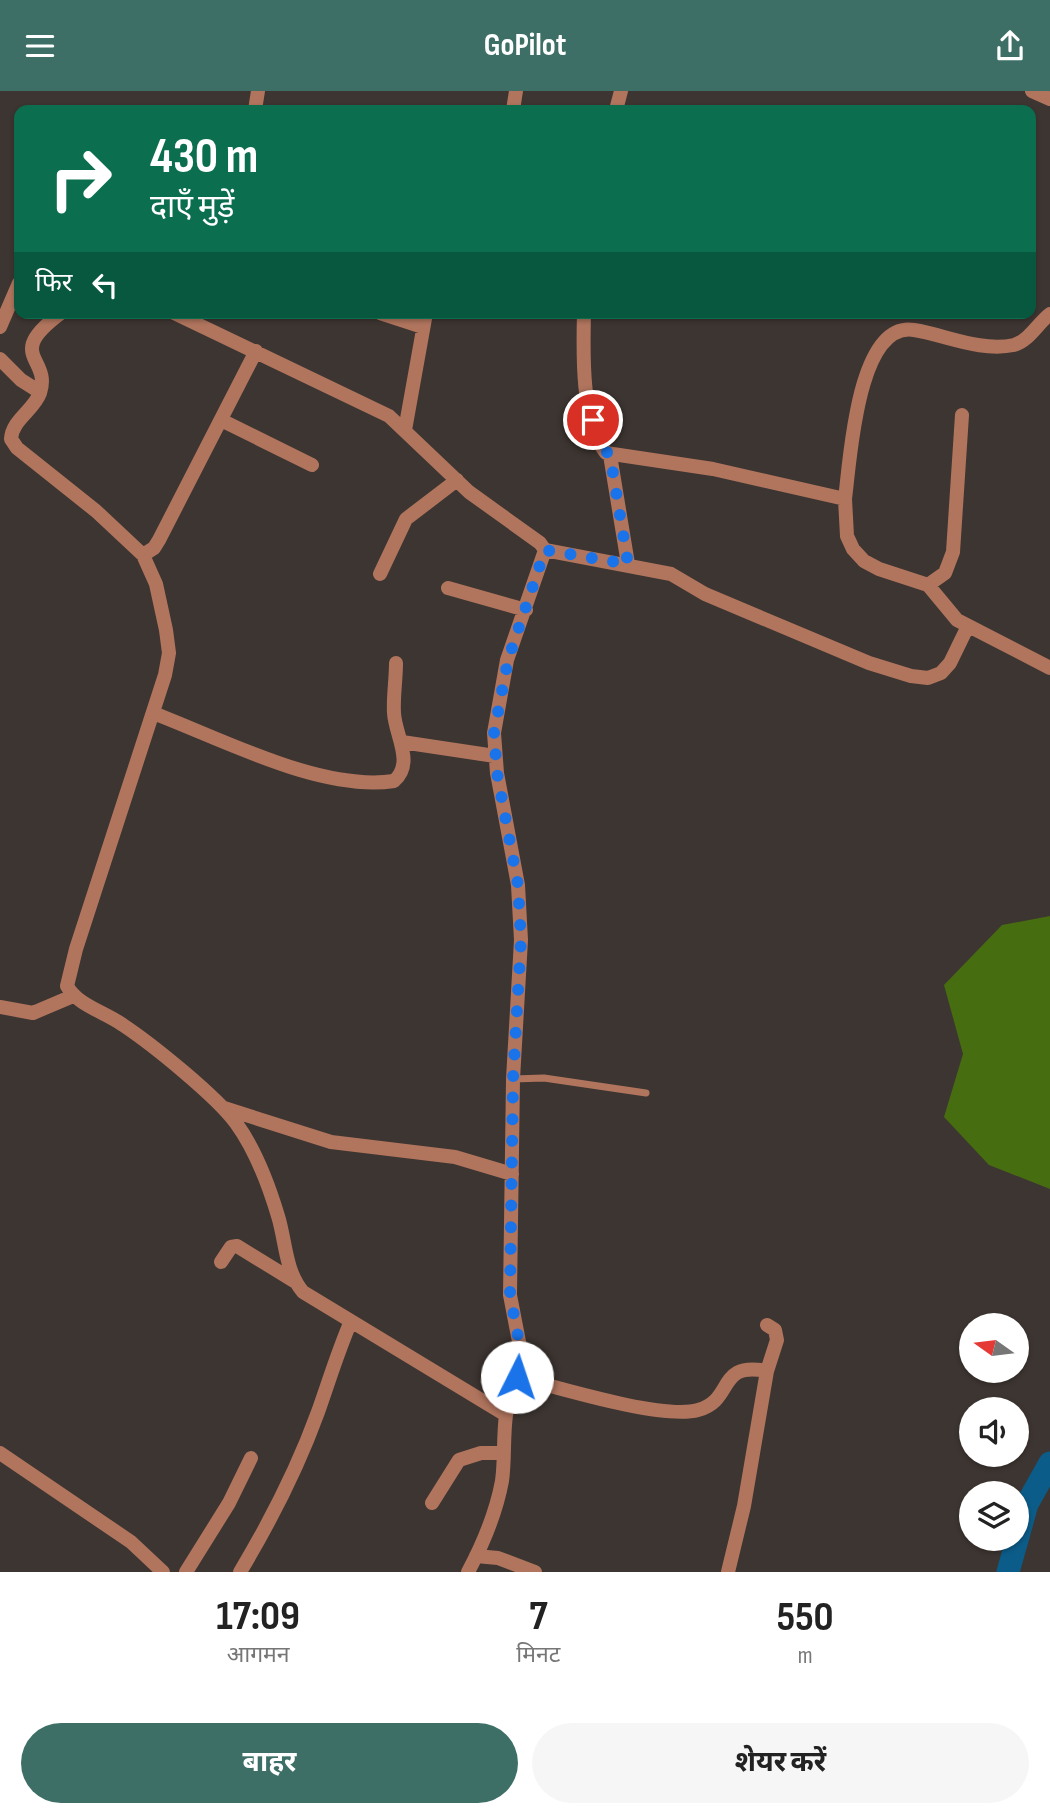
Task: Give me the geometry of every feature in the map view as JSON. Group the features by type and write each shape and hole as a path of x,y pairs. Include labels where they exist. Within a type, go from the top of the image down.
{"street":[{"path":"1032,91 1050,99"},
{"path":"0,327 14,295"},
{"path":"1050,314 1028,337 1016,345 963,342 903,328 889,334 873,359 857,407 845,499 847,536 853,549 879,569 928,585 957,619 1050,668"},
{"path":"53,319 41,328 33,341 33,358 41,379 40,392 13,428 13,444 96,511 143,555 156,584 169,653 153,713 72,961 67,986 73,996 125,1026 236,1122 278,1215 294,1281"},
{"path":"187,319 373,406 405,430 457,480 540,543 545,550 671,574 705,594 869,663 911,676 928,678 941,673 950,663 968,626"},
{"path":"584,319 586,395 599,445 610,455 713,469 845,499"},
{"path":"405,430 424,320"},
{"path":"143,555 155,548 256,351"},
{"path":"0,359 20,380 40,392"},
{"path":"928,585 945,573 953,552 962,415"},
{"path":"222,420 312,465"},
{"path":"610,455 628,564"},
{"path":"380,574 406,519 457,480"},
{"path":"468,1572 498,1498 506,1415 521,1352 510,1295 513,1079 521,940 518,885 495,756 498,702 508,660 545,550"},
{"path":"448,588 526,610"},
{"path":"153,713 293,769 347,780 394,781 402,769 402,742 394,714 396,663"},
{"path":"402,742 495,756"},
{"path":"0,1007 33,1013 73,996"},
{"path":"221,1107 331,1142 456,1157 512,1174"},
{"path":"221,1262 231,1247 237,1246 294,1281 303,1291 506,1415"},
{"path":"240,1572 261,1536 315,1419 351,1321"},
{"path":"728,1572 744,1506 767,1371 778,1335 767,1325"},
{"path":"517,1377 626,1405 688,1412 709,1406 737,1371 744,1368 767,1371"},
{"path":"0,1453 131,1542 163,1572"},
{"path":"432,1503 459,1460 481,1453 502,1453"},
{"path":"186,1572 229,1503 251,1458"},
{"path":"476,1556 498,1558 535,1572"}],"lane":[{"path":"513,1079 555,1079 646,1093"}],"green space":[{"path":"1050,916 1050,1189 989,1165 944,1117 963,1054 944,985 1002,925"}],"waterway":[{"path":"1008,1572 1027,1504 1050,1463"}],"route":[{"path":"517,1377 521,1352 510,1295 513,1079 521,940 518,885 497,773 494,733 508,660 545,550 628,564 610,455 599,445 593,420"}]}
